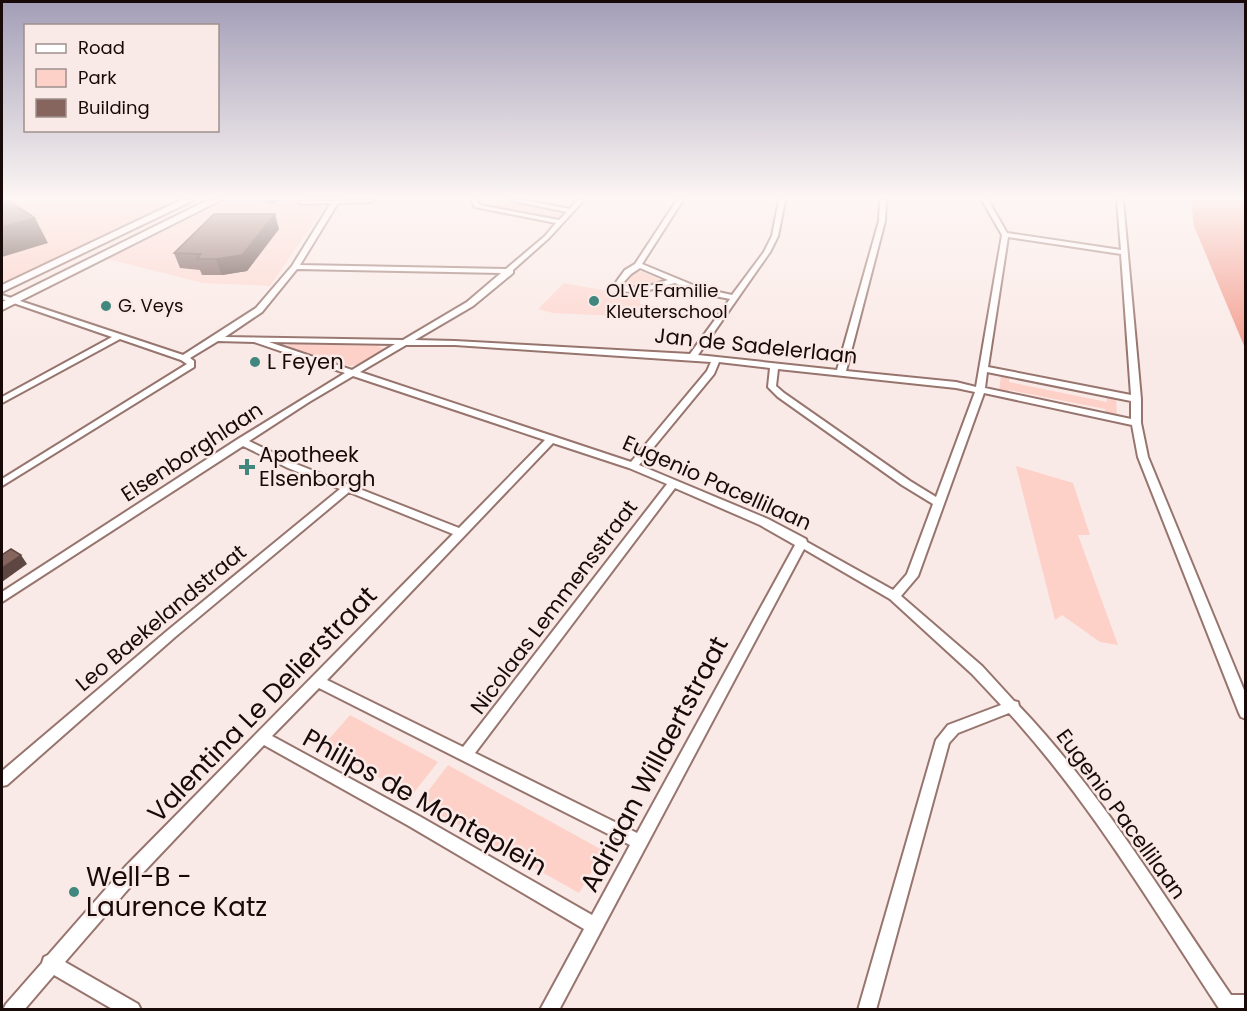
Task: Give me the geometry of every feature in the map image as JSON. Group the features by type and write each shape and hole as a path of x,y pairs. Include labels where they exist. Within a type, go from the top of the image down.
{"main road":[{"path":"2,288 89,247"},
{"path":"2,306 8,298 116,247"}],"street":[{"path":"184,358 259,310 295,267 307,247"},
{"name":"Elsenborghlaan","path":"2,598 241,441 470,304 535,247"},
{"path":"649,247 638,263 639,265 628,272 618,285 639,291 663,282 674,281"},
{"path":"692,357 769,247"},
{"path":"841,372 875,247"},
{"path":"894,596 912,576 980,391 1003,247"},
{"path":"1090,247 1124,252"},
{"path":"1124,247 1136,423 1143,457 1245,713"},
{"path":"639,265 698,290 735,298"},
{"path":"295,267 510,271"},
{"path":"2,483 188,369 190,361 8,298"},
{"name":"Jan de Sadelerlaan","path":"423,332 454,343"},
{"path":"2,400 118,337"},
{"path":"216,339 256,341"},
{"name":"Jan de Sadelerlaan","path":"256,341 454,343 716,359 956,385 1136,423"},
{"name":"Eugenio Pacellilaan","path":"256,341 633,466 764,522 894,596 977,670 1047,745 1088,797 1226,1007"},
{"path":"633,466 711,372 716,359"},
{"path":"774,366 772,387 781,395 906,483 939,503"},
{"path":"983,369 1136,399"},
{"name":"Valentina Le Delierstraat","path":"12,1010 50,963 131,873 552,438"},
{"path":"241,441 348,488 462,533"},
{"name":"Nicolaas Lemmensstraat","path":"465,755 526,679 585,596 673,483"},
{"name":"Leo Baekelandstraat","path":"2,780 171,634 348,488"},
{"name":"Adriaan Willaertstraat","path":"549,1010 802,542"},
{"path":"317,681 639,842"},
{"path":"867,1010 943,740 953,729 1012,706"},
{"name":"Philips de Monteplein","path":"263,738 414,821 595,926"},
{"path":"50,963 132,1010"},
{"path":"1226,1007 1245,1004"}],"shaded area":[{"path":"132,247 297,247 270,286 203,283 108,259"},
{"path":"1203,247 1245,247 1245,348"},
{"name":"OLVE Familie Kleuterschool","path":"564,283 641,297 640,304 655,306 657,309 656,312 643,317 553,313 538,309"}],"green space":[{"path":"2,247 78,247 4,282 2,281"},
{"path":"635,270 661,280 644,288 628,287 623,282"},
{"path":"290,344 378,346 384,349 359,365 350,366 286,346"},
{"path":"1001,375 1009,377 1009,382 1107,402 1107,397 1116,398 1117,416 1106,414 1105,409 1009,390 1006,394 999,392"},
{"path":"1016,466 1073,483 1090,535 1078,535 1118,645 1100,642 1062,615 1055,620"},
{"path":"350,715 438,762 412,795 322,747"},
{"path":"448,765 604,851 579,893 419,803"}],"building":[{"path":"180,247 248,247 242,255 216,259 197,259 201,254 174,253"},
{"path":"11,549 21,555 2,568 2,555"}],"place":[{"name":"OLVE Familie Kleuterschool","path":"594,301"},
{"name":"G. Veys","path":"106,306"},
{"name":"L Feyen","path":"255,362"},
{"name":"Apotheek Elsenborgh","path":"247,467"},
{"name":"Well-B - Laurence Katz","path":"74,892"}]}
